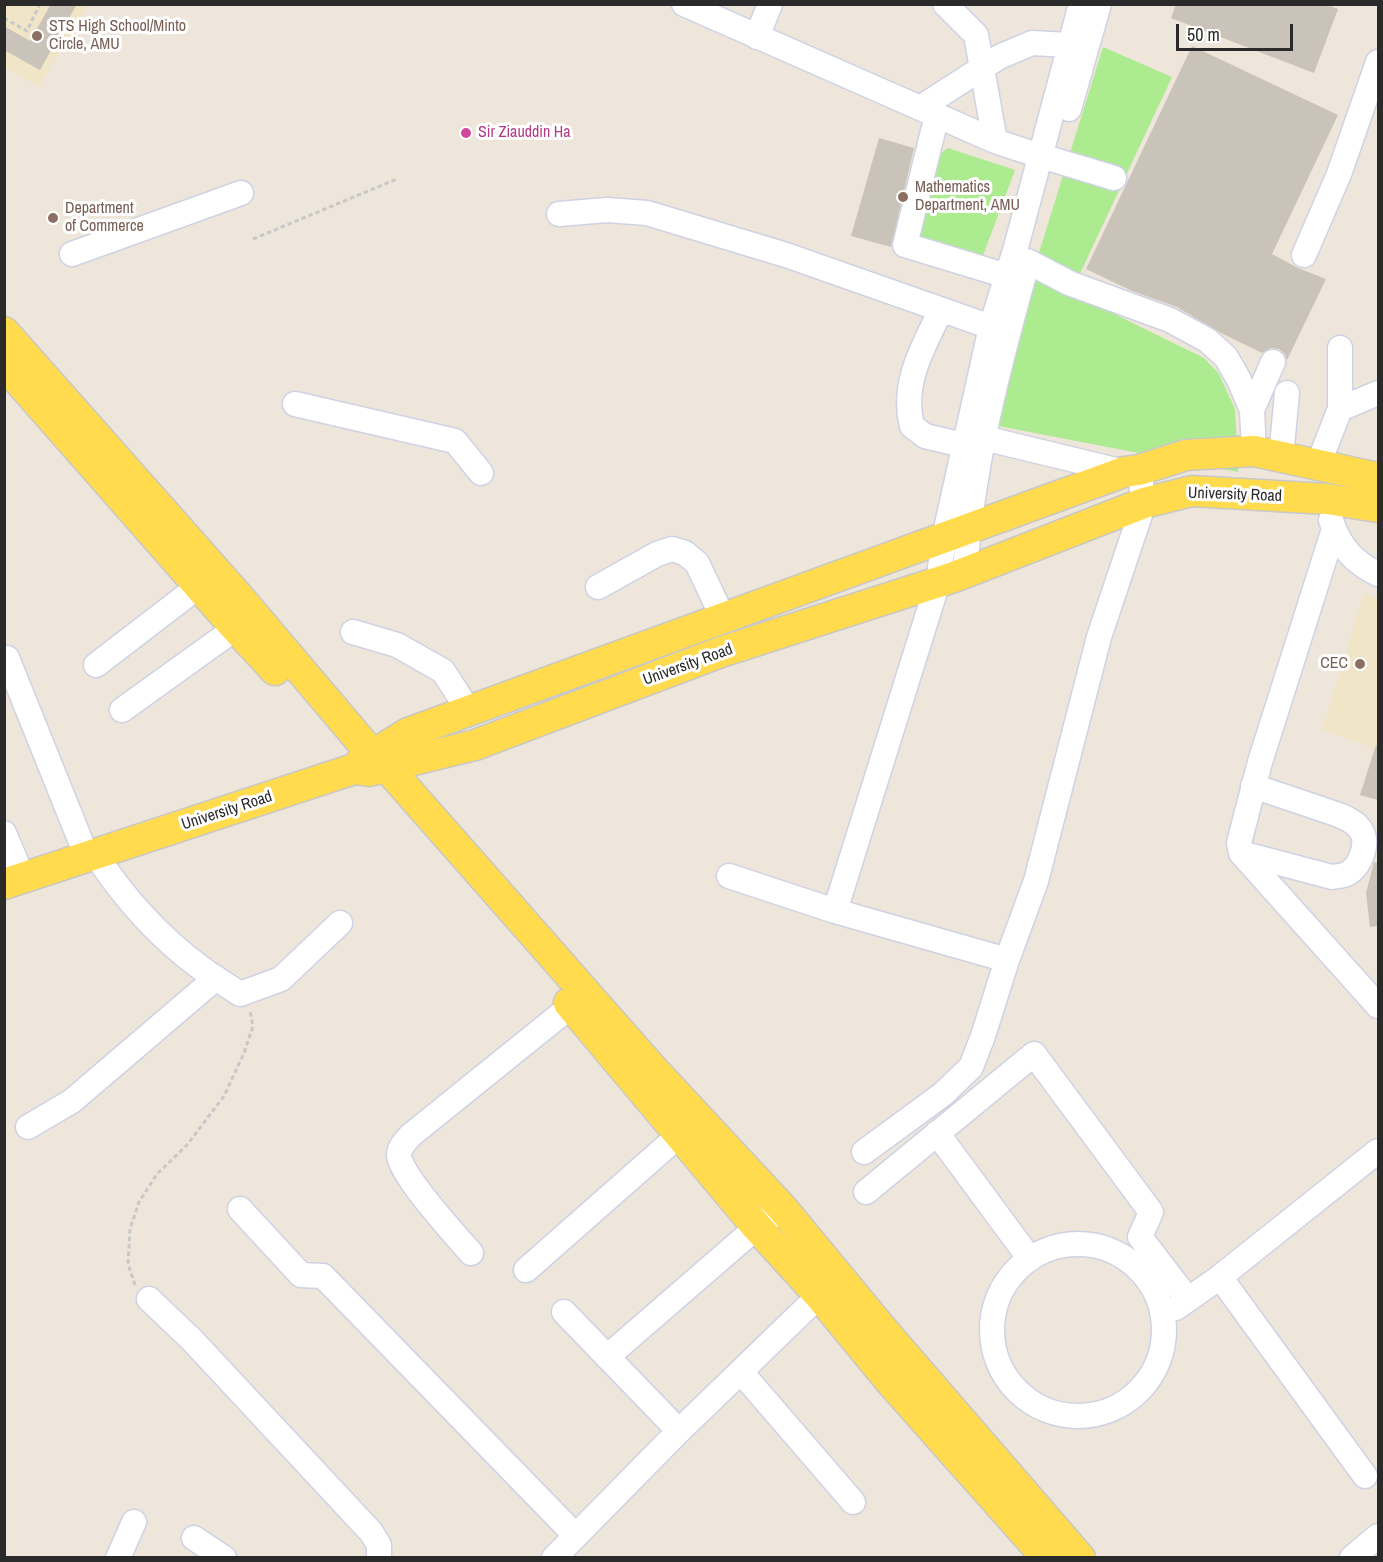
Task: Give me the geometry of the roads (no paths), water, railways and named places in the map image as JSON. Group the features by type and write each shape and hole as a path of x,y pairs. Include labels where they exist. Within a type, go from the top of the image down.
{"main road":[{"path":"4,332 221,577 369,765 571,1006 689,1126 783,1209 890,1381 1047,1557"},
{"path":"4,364 236,628 369,765 650,1066 757,1227 883,1330 1080,1557"},
{"path":"369,765 408,734 956,534 1132,471 1186,455 1267,454 1378,478"},
{"name":"University Road","path":"14,881 369,765 475,745 721,652 951,578 1144,502 1192,491 1327,499 1378,507"}],"street":[{"path":"684,4 996,141 1114,178"},
{"path":"757,37 770,4"},
{"path":"945,4 976,36 996,141"},
{"path":"970,439 1027,261 1069,45 1081,4"},
{"path":"835,911 951,578 970,439 991,327 1006,276 1099,4"},
{"path":"1006,276 905,245 928,112 999,57 1032,43 1069,45"},
{"path":"1304,255 1339,174 1378,62"},
{"path":"72,254 241,193"},
{"path":"560,214 607,210 647,213 786,255 991,327"},
{"path":"1027,261 1069,283 1170,320 1208,340 1226,357 1239,380 1267,454"},
{"path":"864,1152 943,1094 971,1067 1036,881 1099,637 1144,502 1132,471 970,439 925,436 912,426 908,412 910,380 918,356 941,310"},
{"path":"1318,465 1340,409 1340,348"},
{"path":"1252,410 1273,362"},
{"path":"1267,454 1287,393"},
{"path":"1340,409 1378,393"},
{"path":"295,404 455,441 481,473"},
{"path":"1327,499 1334,529 1343,548 1356,562 1378,574"},
{"path":"1334,529 1253,786 1239,843 1241,853 1378,1006"},
{"path":"598,587 657,554 672,549 686,553 698,563 723,618"},
{"path":"96,665 199,586"},
{"path":"122,710 236,628"},
{"path":"353,632 398,645 444,671 469,711"},
{"path":"7,658 92,856 163,935 200,968 240,994 281,979 340,923"},
{"path":"1241,853 1332,877 1343,876 1351,872 1363,851 1364,840 1361,830 1352,821 1253,786"},
{"path":"4,833 14,881"},
{"path":"729,876 835,911 1007,960"},
{"path":"28,1127 72,1101 216,978"},
{"path":"471,1253 400,1164 400,1148 411,1136 571,1006"},
{"path":"866,1192 1034,1054 1151,1212 1140,1237 1187,1299"},
{"path":"526,1270 689,1126"},
{"path":"937,1133 1029,1259"},
{"path":"1162,1320 1187,1299 1220,1277 1378,1151"},
{"path":"240,1209 301,1275 323,1276 575,1535"},
{"path":"607,1358 757,1227 783,1209"},
{"path":"1088,1242 1120,1252 1143,1276 1162,1320 1166,1338 1156,1370 1135,1397 1105,1413 1071,1417 1038,1407 1012,1386 996,1356 992,1322 1002,1289 1023,1262 1053,1246 1088,1242"},
{"path":"1220,1277 1365,1476"},
{"path":"554,1557 679,1431 829,1286"},
{"path":"149,1299 192,1340 371,1532 379,1545 379,1557"},
{"path":"564,1312 679,1431"},
{"path":"741,1371 853,1502"},
{"path":"118,1557 134,1522"},
{"path":"1352,1557 1378,1536"},
{"path":"194,1539 224,1557"}],"place":[{"name":"STS High School/Minto Circle, AMU","path":"37,36"},
{"name":"Sir Ziauddin Ha","path":"466,133"},
{"name":"Mathematics Department, AMU","path":"903,197"},
{"name":"Department of Commerce","path":"53,218"},
{"name":"CEC","path":"1360,664"}]}
